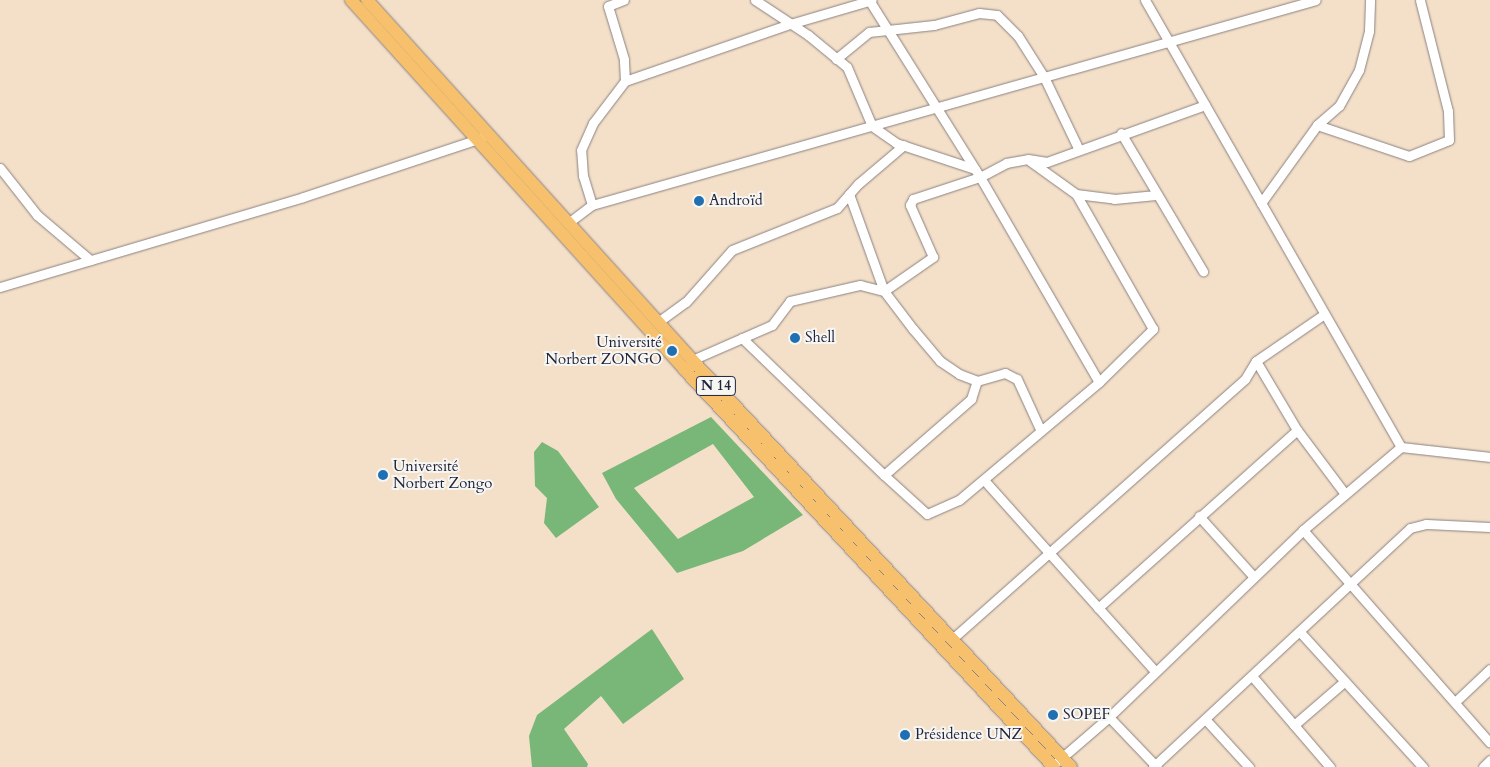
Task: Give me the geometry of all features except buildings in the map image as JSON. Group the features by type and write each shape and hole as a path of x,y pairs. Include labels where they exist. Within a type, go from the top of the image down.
{"main road":[{"name":"N 14","path":"351,0 568,224 951,640 1055,764"},
{"name":"N 14","path":"367,0 482,137 1055,764 1071,767"}],"street":[{"path":"624,0 608,6 624,59 625,81"},
{"path":"755,0 847,67 872,126 904,145 978,173"},
{"path":"592,206 583,176 581,150 598,116 625,81 790,24 870,0 978,173 1099,382"},
{"path":"1145,0 1323,315 1401,447"},
{"path":"568,224 592,206 1168,40 1316,0"},
{"path":"1261,203 1318,125 1338,106 1359,70 1369,30 1370,0"},
{"path":"1318,125 1409,156 1449,140 1448,111 1420,0"},
{"path":"836,59 869,32 891,31 979,14 996,15 1018,36 1044,77 1079,150"},
{"path":"692,360 772,325 790,301 860,285 884,291 933,257 910,205 913,199 1006,163 1028,159 1047,162 1122,133 1204,105"},
{"path":"1122,133 1156,195 1203,271"},
{"path":"0,287 303,197 482,137"},
{"path":"658,322 686,302 732,250 837,208 849,194 904,145"},
{"path":"742,338 927,514 959,500 1040,429 1099,382 1153,329 1076,194 1028,159"},
{"path":"0,168 37,215 90,260"},
{"path":"849,194 884,291 940,361 959,374 977,380 1005,373 1017,379 1040,429"},
{"path":"1076,194 1114,199 1156,195"},
{"path":"951,640 1245,379 1256,361 1323,315"},
{"path":"1256,361 1297,430 1345,494"},
{"path":"884,474 971,399 977,380"},
{"path":"1098,608 1297,430"},
{"path":"1055,764 1109,716 1154,670 1303,530 1401,447 1490,457"},
{"path":"984,480 1154,670"},
{"path":"1199,516 1254,577"},
{"path":"1109,716 1155,766 1352,585 1410,528 1426,524 1490,527"},
{"path":"1303,530 1490,743"},
{"path":"1300,632 1423,767"},
{"path":"1455,702 1490,669"},
{"path":"1252,676 1330,767"},
{"path":"1294,725 1345,682"},
{"path":"1206,720 1249,767"},
{"path":"1483,767 1490,760"}],"green space":[{"path":"711,417 803,515 743,551 677,573 616,499 602,473","holes":["713,444 754,497 678,539 634,488"]},
{"path":"542,442 558,451 599,507 556,538 544,523 547,498 535,486 534,452"},
{"path":"652,629 684,679 623,724 601,696 564,729 588,764 587,767 532,767 529,736 537,715"}],"place":[{"name":"Androïd","path":"699,201"},
{"name":"Shell","path":"795,338"},
{"name":"Université Norbert ZONGO","path":"672,351"},
{"name":"Université Norbert Zongo","path":"383,475"},
{"name":"SOPEF","path":"1053,715"},
{"name":"Présidence UNZ","path":"905,735"}]}
